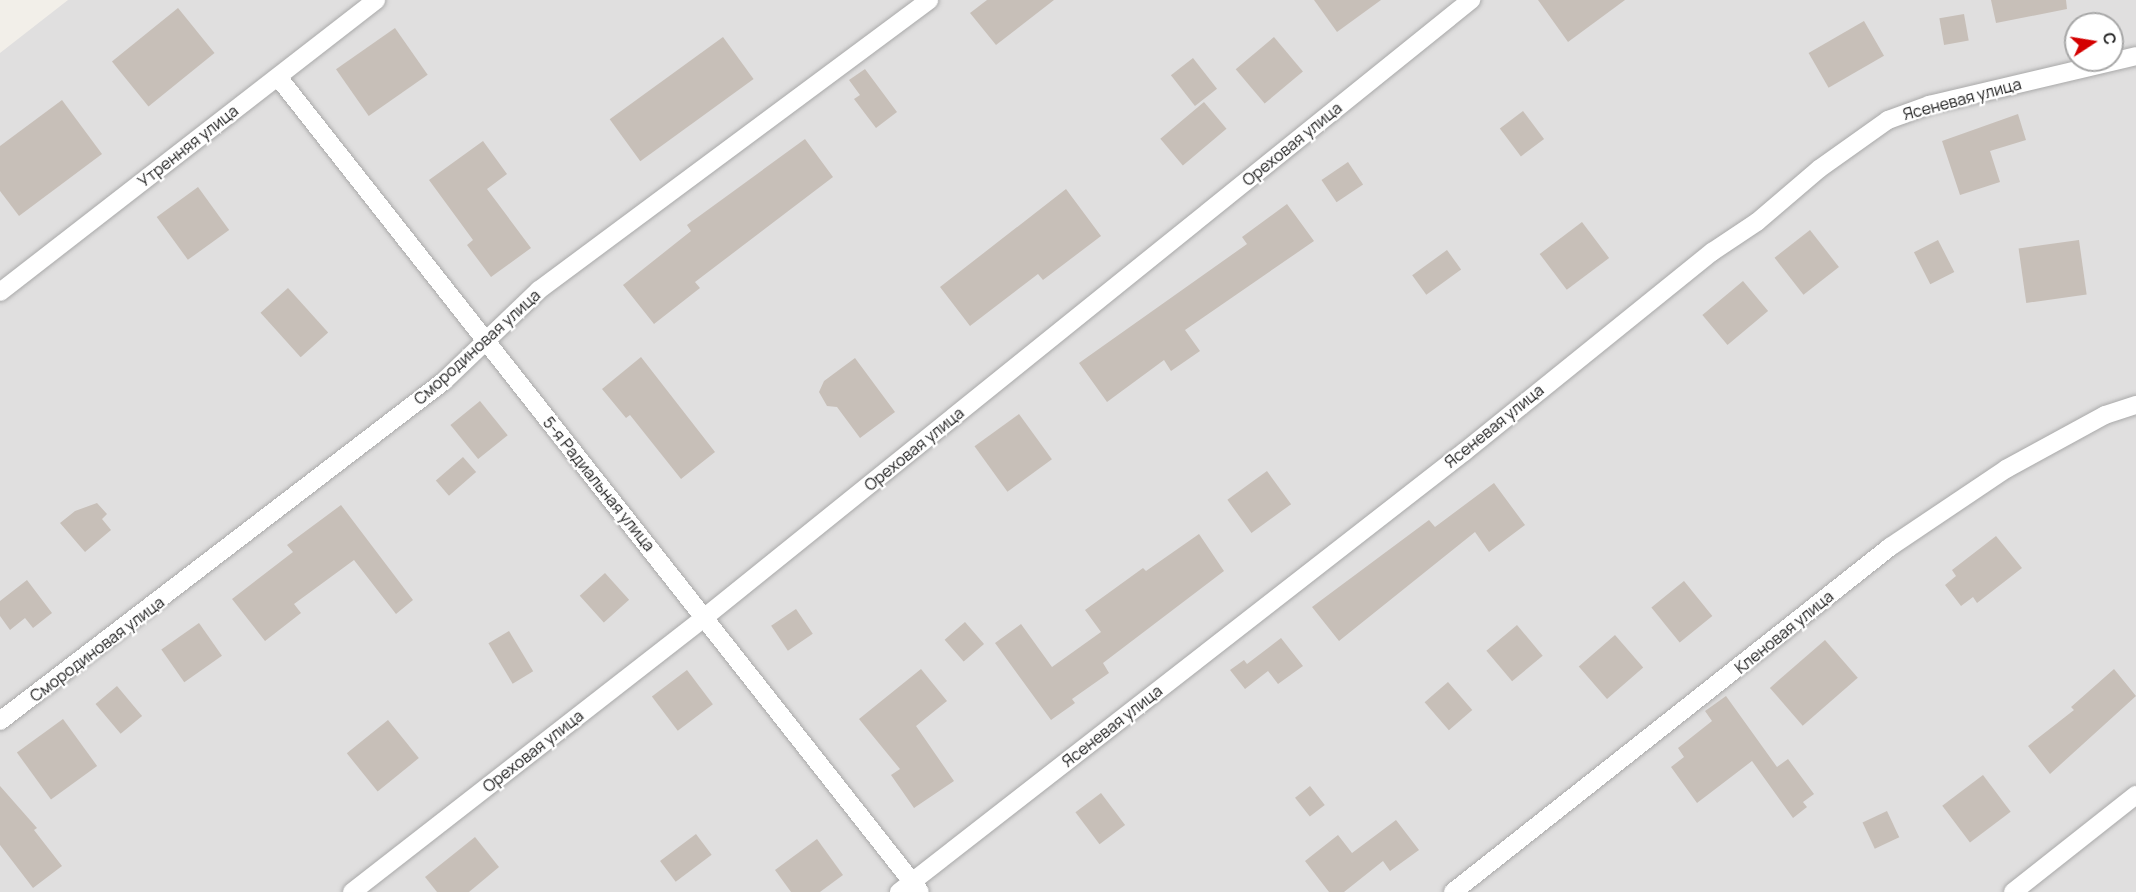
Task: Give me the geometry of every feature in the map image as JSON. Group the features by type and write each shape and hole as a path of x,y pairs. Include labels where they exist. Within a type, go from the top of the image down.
{"street":[{"name":"Утренняя улица","path":"0,292 376,0"},
{"name":"Смородиновая улица","path":"0,721 124,630 444,381 484,340 539,290 929,0"},
{"name":"Ореховая улица","path":"352,892 705,617 1471,0"},
{"name":"Ясеневая улица","path":"911,889 1446,466 1712,252 1757,222 1819,169 1888,120 1929,105 2136,56"},
{"name":"5-я Радиальная улица","path":"278,76 484,340 705,617 911,889"},
{"name":"Кленовая улица","path":"1454,892 1890,547 2006,469 2105,414 2136,405"},
{"path":"2013,892 2136,795"}],"shaded area":[{"path":"68,0 2136,0 2136,892 0,892 0,53"}],"building":[{"path":"987,0 1054,0 996,45 970,13"},
{"path":"1314,0 1381,0 1337,32"},
{"path":"1538,0 1625,0 1568,42"},
{"path":"1991,0 2066,0 2067,9 1996,23"},
{"path":"178,8 215,53 148,107 112,61"},
{"path":"1964,14 1969,41 1944,45 1939,18"},
{"path":"1864,21 1884,56 1829,88 1809,53"},
{"path":"395,28 428,75 369,116 336,69"},
{"path":"723,37 754,79 640,161 610,119"},
{"path":"1274,37 1303,71 1265,104 1236,69"},
{"path":"1193,58 1217,89 1195,106 1171,75"},
{"path":"865,69 897,112 876,128 854,99 860,95 849,80"},
{"path":"62,100 102,154 19,216 0,191 0,146"},
{"path":"1204,102 1226,129 1183,165 1160,139"},
{"path":"1523,111 1544,139 1521,156 1500,128"},
{"path":"2018,114 2026,140 1990,151 2000,182 1960,195 1942,141"},
{"path":"805,139 833,177 695,282 700,288 654,324 623,285 691,231 687,225"},
{"path":"483,141 507,174 487,189 531,248 491,277 467,245 473,240 429,180"},
{"path":"1348,162 1363,184 1337,202 1321,180"},
{"path":"198,187 229,230 188,260 157,217"},
{"path":"1066,189 1101,236 1043,280 1038,274 970,326 940,287"},
{"path":"1287,204 1314,241 1185,330 1200,351 1171,371 1164,360 1107,402 1079,363 1247,244 1242,237"},
{"path":"1582,222 1609,258 1567,290 1540,254"},
{"path":"1810,230 1839,267 1803,295 1775,258"},
{"path":"1938,240 1954,272 1930,284 1914,252"},
{"path":"2079,240 2087,294 2026,303 2019,248"},
{"path":"1447,250 1461,269 1426,295 1412,275"},
{"path":"1743,281 1768,311 1727,345 1702,315"},
{"path":"288,288 328,333 301,357 261,313"},
{"path":"641,357 715,452 681,479 630,415 626,418 602,389"},
{"path":"855,358 895,412 860,438 837,407 827,406 819,392 824,381"},
{"path":"480,401 508,435 478,459 450,425"},
{"path":"1019,414 1052,459 1007,492 975,446"},
{"path":"463,457 476,472 449,496 436,481"},
{"path":"1267,471 1291,504 1251,533 1227,500"},
{"path":"1494,483 1525,525 1489,552 1475,532 1339,641 1312,607 1429,520 1435,527"},
{"path":"97,503 107,514 102,519 111,530 85,552 60,523 75,511"},
{"path":"341,505 413,600 396,614 354,560 294,604 301,613 265,641 232,599 293,552 287,545"},
{"path":"1199,534 1224,571 1103,663 1109,673 1072,699 1075,703 1051,720 995,643 1021,624 1052,667 1101,632 1085,610 1143,568 1146,571"},
{"path":"1996,536 2022,568 1977,603 1973,597 1961,606 1945,585 1956,576 1952,570"},
{"path":"605,573 629,600 604,623 580,596"},
{"path":"27,580 52,613 33,628 25,618 10,630 0,616 0,601"},
{"path":"1684,581 1712,616 1680,642 1651,607"},
{"path":"796,609 813,634 788,651 771,626"},
{"path":"965,622 984,644 964,662 945,640"},
{"path":"199,623 222,656 184,682 161,649"},
{"path":"1517,625 1543,656 1512,681 1486,651"},
{"path":"509,631 533,671 513,684 488,643"},
{"path":"1615,635 1643,667 1607,699 1579,666"},
{"path":"1281,638 1303,666 1278,684 1268,671 1245,689 1230,670 1244,660 1247,664"},
{"path":"1825,640 1858,678 1803,726 1770,688"},
{"path":"921,669 947,701 916,726 954,781 914,808 891,775 900,769 859,719"},
{"path":"2114,669 2136,696 2050,774 2028,746 2074,710 2071,707"},
{"path":"687,670 713,704 678,731 652,696"},
{"path":"1448,682 1472,710 1449,730 1425,702"},
{"path":"117,686 142,716 121,734 96,704"},
{"path":"1726,696 1777,767 1788,759 1814,794 1803,802 1807,807 1793,818 1752,761 1697,803 1671,767 1684,757 1678,748 1712,721 1705,711"},
{"path":"63,719 97,766 51,799 17,753"},
{"path":"388,720 419,758 378,791 347,753"},
{"path":"1983,775 2011,812 1970,842 1942,806"},
{"path":"0,786 37,828 34,830 62,866 33,888 0,845"},
{"path":"1310,786 1325,805 1310,817 1295,798"},
{"path":"1101,793 1125,825 1100,844 1075,812"},
{"path":"1887,811 1899,837 1875,849 1863,822"},
{"path":"1396,820 1419,850 1390,871 1383,861 1344,892 1329,892 1305,861 1338,835 1352,853"},
{"path":"696,834 712,855 676,882 660,861"},
{"path":"475,837 499,867 469,892 437,892 425,877"},
{"path":"817,839 843,875 820,892 791,892 775,870"}]}
